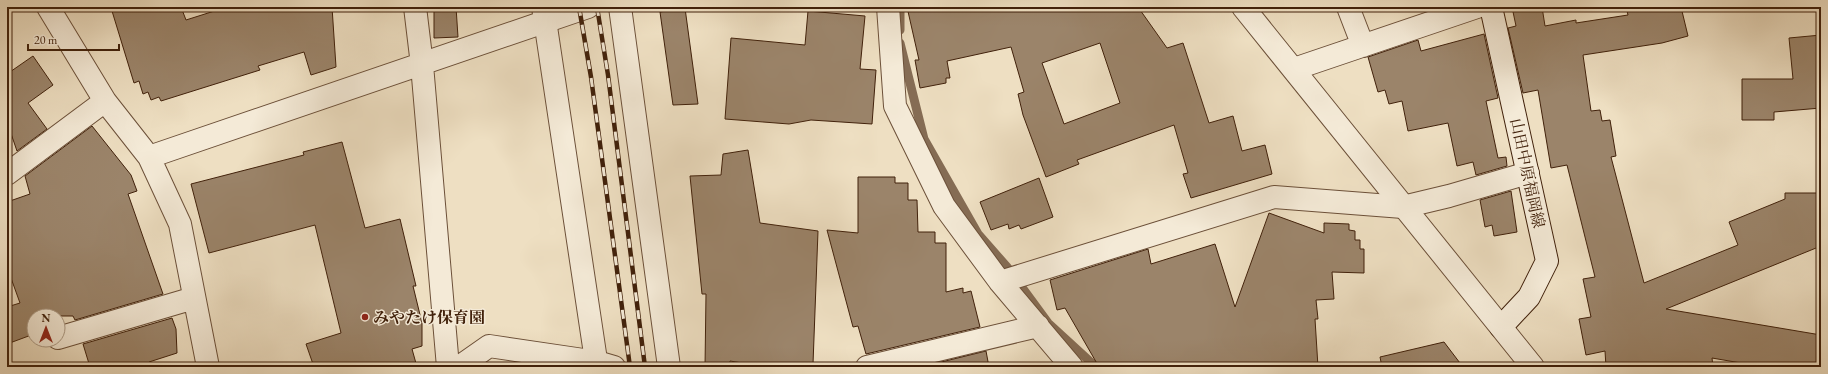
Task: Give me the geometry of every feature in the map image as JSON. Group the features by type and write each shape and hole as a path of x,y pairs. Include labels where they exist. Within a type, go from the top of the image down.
{"street":[{"path":"48,7 105,101 149,158 180,224 208,367"},
{"path":"415,7 422,65 448,367"},
{"path":"149,158 422,65 544,14 588,7"},
{"path":"620,7 669,367"},
{"path":"888,7 895,106 944,206 1072,367"},
{"path":"1243,7 1533,367"},
{"path":"1348,7 1363,46"},
{"path":"1294,69 1477,7"},
{"name":"山田中原福岡線","path":"1491,7 1546,261 1529,297 1501,327"},
{"path":"459,367 489,346 603,365 544,14"},
{"path":"7,174 105,101"},
{"path":"1004,281 1274,197 1403,207 1528,173"},
{"path":"66,336 194,298"},
{"path":"866,367 1038,326"}],"building":[{"path":"127,7 181,7 186,20 227,7 332,7 336,67 311,75 304,52 258,66 260,70 161,101 159,97 151,100 148,92 143,94 139,81 134,83 112,11"},
{"path":"434,7 456,7 458,37 434,38"},
{"path":"907,7 1138,7 1167,48 1183,43 1209,123 1233,116 1242,151 1265,145 1272,174 1191,198 1183,174 1188,173 1174,125 1077,160 1079,164 1046,177 1023,115 1018,94 1024,92 1011,47 947,61 950,78 946,78 946,83 920,88 915,60 919,60","holes":["1100,43 1120,103 1064,124 1042,63"]},
{"path":"1512,7 1542,7 1545,26 1576,20 1576,23 1628,15 1626,7 1681,7 1688,36 1662,43 1583,55 1591,111 1600,110 1602,121 1610,120 1616,156 1611,157 1644,283 1738,245 1729,222 1785,199 1785,193 1821,193 1821,246 1666,309 1821,335 1821,367 1764,367 1712,358 1713,367 1606,367 1605,351 1586,355 1579,319 1591,317 1583,279 1595,277 1567,165 1551,168 1538,90 1523,93 1508,28 1516,26"},
{"path":"685,8 698,104 673,105 660,12"},
{"path":"808,11 865,16 860,69 876,70 872,124 811,120 789,124 725,119 731,38 805,45"},
{"path":"1484,34 1498,98 1486,101 1498,158 1506,157 1507,166 1476,175 1473,162 1457,166 1448,123 1408,131 1402,101 1389,104 1385,90 1378,92 1368,57 1418,40 1421,51"},
{"path":"1821,35 1821,108 1774,112 1774,120 1742,120 1742,79 1793,79 1789,38"},
{"path":"33,56 53,85 28,103 47,129 17,151 7,122 7,74"},
{"path":"92,126 131,175 137,191 128,194 163,294 75,320 73,316 66,316 66,308 26,308 26,337 7,344 7,307 20,303 7,267 7,202 30,194 25,176"},
{"path":"342,142 365,228 400,219 416,286 413,286 422,323 422,346 412,349 417,367 314,367 306,344 341,333 315,225 209,253 191,184 304,155 303,152"},
{"path":"748,150 760,223 818,231 813,364 766,363 766,367 730,361 730,367 705,367 706,294 702,294 690,176 721,175 723,154"},
{"path":"858,177 895,177 895,183 908,183 908,200 917,200 918,232 935,232 935,243 946,243 946,292 963,288 963,293 971,291 980,327 866,354 858,326 853,327 827,230 858,233"},
{"path":"1039,178 1053,217 1021,229 1019,225 1009,229 1008,224 991,230 980,202"},
{"path":"1511,191 1517,232 1494,236 1492,225 1485,227 1480,200"},
{"path":"1269,213 1324,233 1324,223 1349,224 1349,230 1355,231 1355,240 1360,240 1360,249 1364,249 1364,273 1332,272 1334,299 1316,300 1318,319 1315,319 1318,367 1099,367 1065,308 1057,310 1050,280 1148,249 1151,264 1215,244 1235,307"},
{"path":"172,318 176,329 177,353 149,362 150,367 90,367 83,344"},
{"path":"1444,342 1463,367 1382,367 1380,357"},
{"path":"986,351 989,367 921,367"}],"waterway":[{"path":"900,7 900,30"},
{"path":"900,43 924,139 978,234 1007,267 1048,323 1096,367"}],"railway":[{"path":"579,7 591,77 630,367"},
{"path":"597,7 608,75 645,367"}],"place":[{"name":"みやたけ保育園","path":"365,317"}]}
